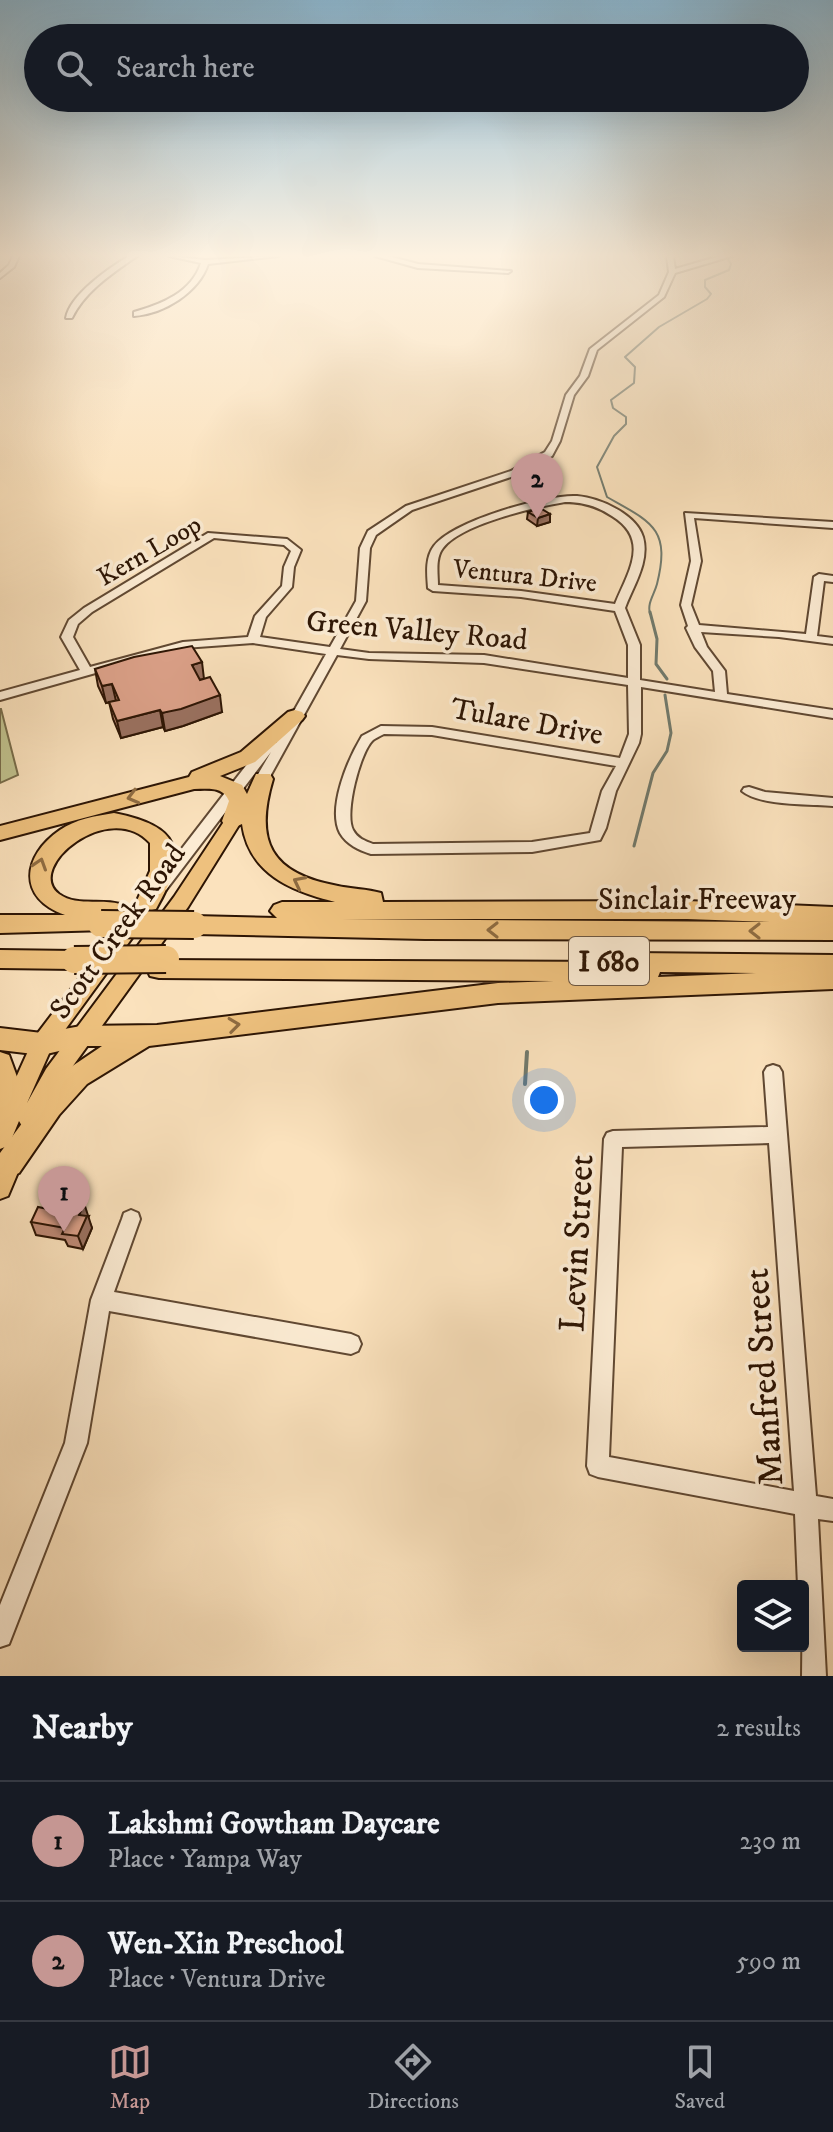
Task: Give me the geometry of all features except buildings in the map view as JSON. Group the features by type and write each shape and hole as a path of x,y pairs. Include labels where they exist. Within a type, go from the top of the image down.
{"highway":[{"path":"0,833 166,788 242,761 295,716"},
{"path":"263,779 253,818 259,848 280,872 311,888 352,898 566,920"},
{"path":"166,788 214,781 235,790 240,801 233,821"},
{"path":"106,917 69,908 44,895 36,881 38,863 49,845 84,825 112,820 137,824 153,832 163,845 164,862 148,903"},
{"path":"198,918 566,920 833,916"},
{"name":"I 680","path":"0,924 106,917 198,918 308,927 425,930 566,920"},
{"name":"Sinclair Freeway","path":"566,920 833,931"},
{"name":"I 680","path":"0,959 71,964"},
{"name":"I 680","path":"0,968 385,959 833,964"},
{"name":"I 680","path":"238,964 360,969 833,976"},
{"path":"0,1039 42,1044 81,1036 157,1035 498,993 833,976"},
{"path":"3,1164 73,1078 100,1058 157,1035"},
{"path":"0,1063 6,1085 0,1113"}],"main road":[{"name":"Scott Creek Road","path":"3,1164 81,1036 181,902 233,821"},
{"name":"Scott Creek Road","path":"3,1164 42,1044 78,992 148,903"}],"street":[{"name":"Scott Creek Road","path":"233,821 263,779 361,601 365,548 372,533 397,514 514,473 549,454 570,395 584,376 594,349 613,334"},
{"name":"Ventura Drive","path":"571,499 586,501 618,516 631,525 637,535 639,565 619,608 521,594 433,588 437,549 458,532 534,506 571,499"},
{"path":"721,694 719,671 701,647 686,605 696,561 688,515 833,525"},
{"name":"Kern Loop","path":"86,671 67,637 73,622 212,535 287,542 296,550 289,567 287,587 261,616 253,640"},
{"path":"811,638 819,577 833,579"},
{"path":"619,608 634,645 635,734 624,763"},
{"path":"692,628 833,641"},
{"name":"Green Valley Road","path":"0,696 183,645 253,640 381,656 484,659 833,714"},
{"name":"Scott Creek Road","path":"148,903 295,716"},
{"name":"Tulare Drive","path":"381,730 452,733 624,763 610,788 597,834 585,840 532,847 371,849 358,846 347,838 343,799 366,739 381,730"},
{"path":"749,791 764,796 833,802"},
{"name":"Manfred Street","path":"773,1072 806,1506 814,1676"},
{"name":"Levin Street","path":"778,1135 613,1139 598,1466 806,1506"},
{"path":"0,1635 76,1443 101,1300 131,1219"},
{"path":"101,1300 351,1344"},
{"path":"806,1506 833,1510"}],"green space":[{"path":"0,709 18,775 0,783"}],"waterway":[{"path":"650,614 650,603 661,565 659,538 646,521 607,497 597,467 614,436 626,424 626,417 613,408 611,400 634,383 635,367 625,357 651,334"},
{"path":"650,612 657,639 656,664 667,679"},
{"path":"634,846 653,773 667,751 671,733 665,695"},
{"path":"525,1084 527,1052"}],"place":[{"name":"Wen-Xin Preschool","path":"537,519"},
{"name":"Lakshmi Gowtham Daycare","path":"64,1232"}]}
